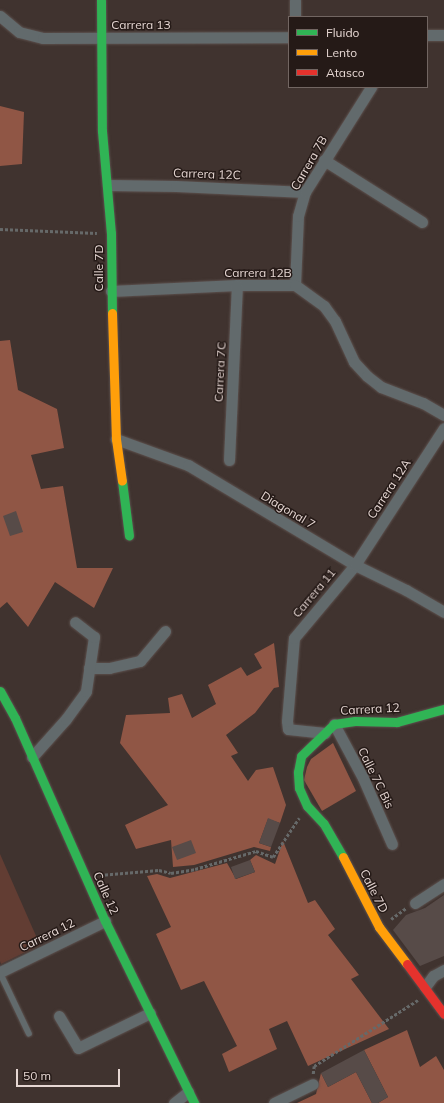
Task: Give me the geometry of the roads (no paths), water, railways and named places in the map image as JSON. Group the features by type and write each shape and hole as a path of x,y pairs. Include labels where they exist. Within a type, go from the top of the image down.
{"street":[{"name":"Calle 7D","path":"101,0 102,131 108,185 111,233 111,292 116,439 129,536"},
{"path":"295,0 295,16"},
{"name":"Carrera 13","path":"0,16 19,32 42,38 288,37"},
{"path":"428,35 444,35"},
{"name":"Carrera 7B","path":"295,285 295,248 298,216 305,192 370,88"},
{"path":"324,160 422,222"},
{"name":"Carrera 12C","path":"108,185 176,186 305,192"},
{"name":"Carrera 12B","path":"111,292 237,285 295,285 324,306 335,321 354,362 367,376 381,387 423,403 444,415"},
{"name":"Carrera 7C","path":"229,460 237,285"},
{"name":"Carrera 12A","path":"355,565 444,428"},
{"name":"Diagonal 7","path":"116,439 188,465 355,565 406,590 444,612"},
{"name":"Carrera 11","path":"325,733 288,729 287,721 294,638 355,565"},
{"path":"32,757 66,719 86,690 95,642 94,637 75,622"},
{"path":"90,668 109,668 140,661 165,631"},
{"name":"Calle 12","path":"0,691 15,718 105,921 194,1103"},
{"name":"Carrera 12","path":"298,772 301,756 334,724 355,721 397,722 444,709"},
{"name":"Calle 7C Bis","path":"334,724 363,778 392,844"},
{"name":"Calle 7D","path":"298,772 299,788 307,806 323,823 334,839 379,927 444,1014"},
{"path":"415,903 444,884"},
{"name":"Carrera 12","path":"0,972 105,921"},
{"path":"427,990 433,976 444,970"},
{"path":"59,1016 78,1048 150,1013"},
{"path":"274,1103 313,1084"},
{"path":"174,1103 188,1092"}],"lane":[{"path":"0,972 29,1033"}]}
